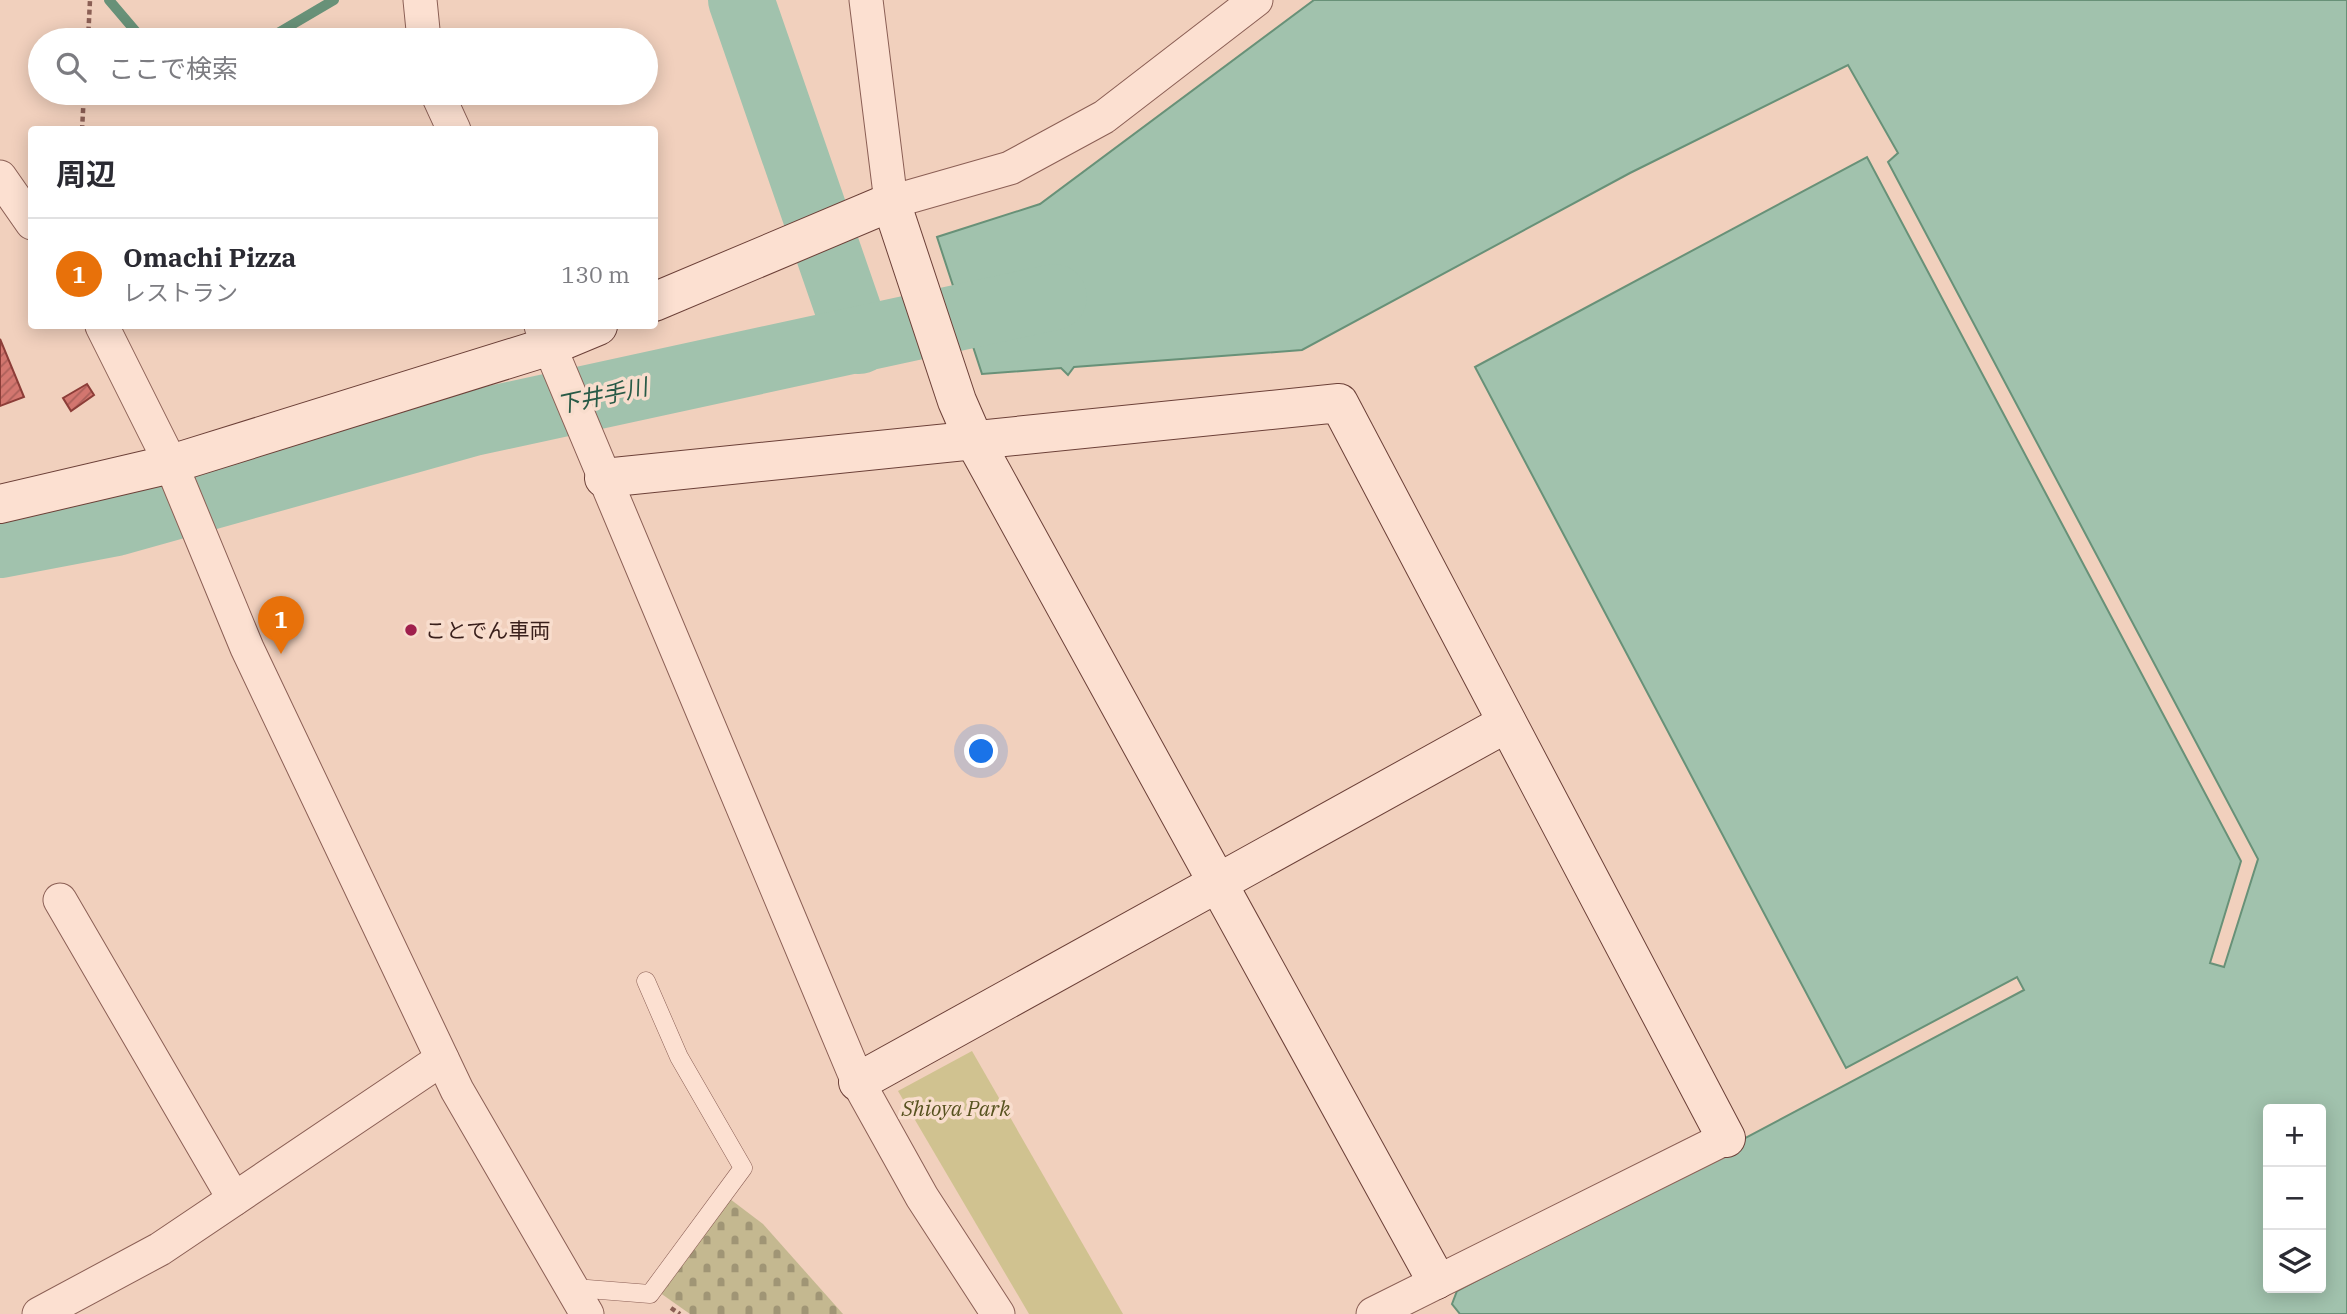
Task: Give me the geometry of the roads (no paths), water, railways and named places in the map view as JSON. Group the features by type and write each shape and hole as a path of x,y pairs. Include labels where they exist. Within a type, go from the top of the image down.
{"street":[{"path":"420,0 423,28"},
{"path":"866,0 895,214 957,401 974,440 1436,1280"},
{"path":"658,300 851,218 895,214 1010,168 1104,117 1256,0"},
{"path":"443,105 452,126"},
{"path":"0,177 28,217"},
{"path":"103,329 174,472 247,648 457,1090 581,1301"},
{"path":"0,504 174,472 549,346 591,329"},
{"path":"549,346 858,1082 922,1197 998,1314"},
{"path":"604,478 1339,403 1726,1138 1436,1280 1373,1314"},
{"path":"858,1082 1507,723"},
{"path":"60,900 234,1199"},
{"path":"39,1314 160,1249 442,1059"}],"lane":[{"path":"581,1301 650,1294 743,1168 679,1057 646,981"}],"waterway":[{"path":"109,0 133,28"},
{"path":"286,28 334,0"},
{"path":"741,0 859,341"},
{"name":"下井手川","path":"0,545 116,523 473,423 1054,297"}],"place":[{"name":"ことでん車両","path":"411,630"},
{"name":"Omachi Pizza","path":"281,654"}],"park label":[{"name":"Shioya Park","path":"956,1108"}]}
